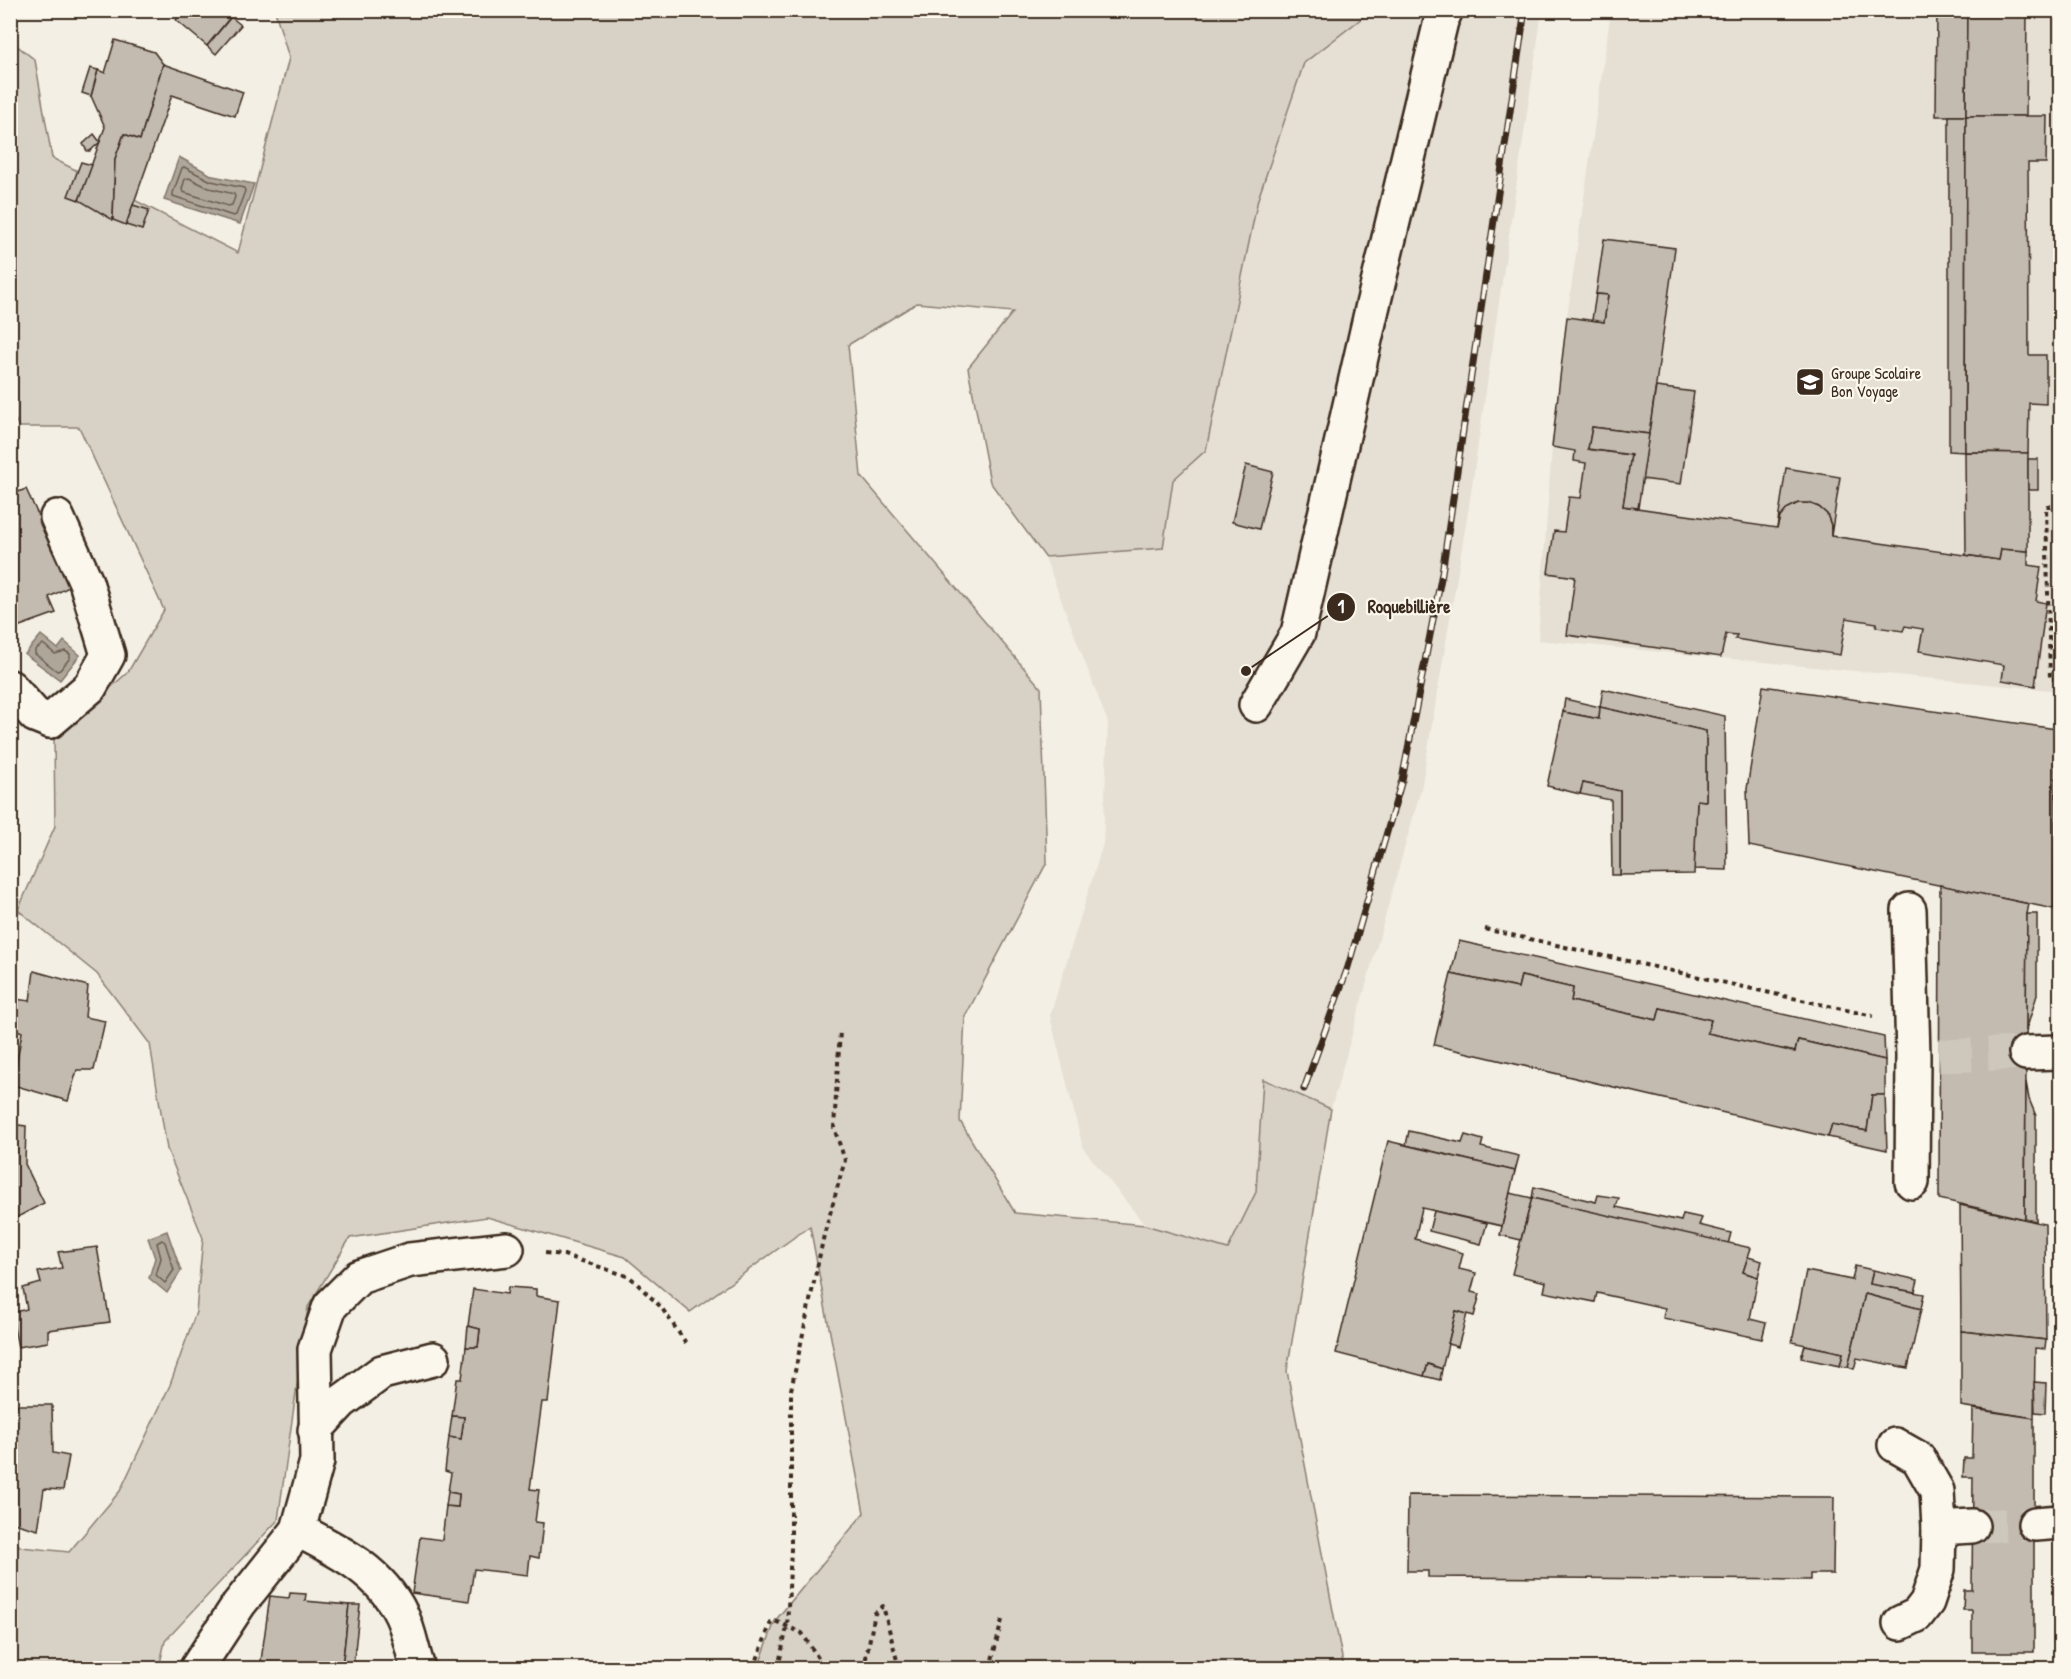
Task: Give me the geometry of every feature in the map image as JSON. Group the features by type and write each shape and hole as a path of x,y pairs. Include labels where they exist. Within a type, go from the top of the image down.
{"street":[{"path":"1256,705 1298,633 1377,286 1441,21 1446,10"},
{"path":"10,687 35,714 50,721 90,687 108,655 86,582 57,517"},
{"path":"1909,910 1912,1024 1926,1056 1912,1182"},
{"path":"2026,1053 2061,1052"},
{"path":"197,1668 238,1604 298,1530 316,1461 315,1349 330,1306 359,1277 410,1260 507,1249"},
{"path":"315,1430 341,1402 382,1372 433,1359"},
{"path":"1895,1445 1918,1458 1936,1491 1939,1528 1938,1569 1927,1602 1917,1615 1900,1623"},
{"path":"1939,1528 1972,1526"},
{"path":"298,1530 347,1555 378,1580 402,1615 418,1668"}],"path":[{"path":"2061,506 2046,506 2050,679 2061,679"},
{"path":"1485,929 1912,1024"},
{"path":"778,1668 788,1627 791,1549 791,1390 824,1235 845,1160 834,1128 840,1031"},
{"path":"507,1249 564,1255 630,1277 661,1307 686,1343"},
{"path":"864,1668 875,1613 883,1606 898,1668"},
{"path":"990,1668 1002,1620"},
{"path":"754,1668 771,1622 775,1621 802,1633 818,1658 820,1668"}],"shaded area":[{"path":"275,11 1371,11 1304,63 1258,199 1206,450 1173,480 1163,548 1045,557 990,482 968,368 1013,312 917,303 848,345 861,476 1041,688 1047,862 965,1017 960,1121 1015,1213 1145,1225 1228,1249 1256,1192 1263,1079 1331,1109 1287,1371 1344,1668 758,1668 775,1621 864,1513 810,1226 690,1312 625,1257 487,1217 350,1238 308,1307 278,1520 165,1641 159,1668 11,1668 10,1537 21,1547 69,1552 120,1491 170,1385 196,1312 203,1238 167,1149 150,1044 97,974 18,910 55,826 54,738 128,672 164,610 79,427 19,427 11,411 11,41 35,60 52,158 238,253 289,58"},
{"path":"1371,11 1542,11 1468,512 1421,789 1331,1109 1263,1080 1256,1192 1228,1249 1145,1225 1083,1148 1050,1016 1103,844 1108,723 1045,557 1163,547 1173,480 1206,450 1258,199 1304,62"},
{"name":"Groupe Scolaire Bon Voyage","path":"1611,11 2060,11 2060,691 1538,640 1552,447 1567,317"}],"water":[{"path":"179,157 213,176 254,184 240,224 164,200"},
{"path":"41,635 58,649 64,641 80,655 60,680 25,654"},
{"path":"167,1231 181,1271 167,1293 149,1278 155,1258 148,1238"}],"building":[{"path":"184,10 236,10 207,46 176,20"},
{"path":"1937,10 1967,10 1966,116 1936,116"},
{"path":"1967,10 2027,10 2026,116 1966,116"},
{"path":"231,17 241,25 216,54 207,46"},
{"path":"115,40 154,52 163,64 140,140 124,134 115,159 113,220 79,200 105,127 91,96 98,70 105,73"},
{"path":"163,64 243,92 235,116 172,95 126,225 113,220 115,159 124,134 140,140"},
{"path":"90,68 98,70 91,96 82,93"},
{"path":"1949,116 1966,116 1965,452 1949,451"},
{"path":"1966,116 2047,116 2046,163 2028,163 2029,355 2046,355 2046,404 2029,403 2028,453 1965,452"},
{"path":"94,134 100,142 87,151 83,144"},
{"path":"81,162 92,165 79,200 68,196"},
{"path":"133,205 149,210 142,230 126,225"},
{"path":"1604,239 1675,248 1649,434 1592,427 1588,449 1631,455 1623,506 1777,528 1780,517 1788,508 1798,503 1809,503 1819,507 1827,514 1831,525 1831,536 1999,560 2001,549 2028,551 2028,565 2041,567 2036,601 2046,603 2035,686 2002,680 2004,665 1919,651 1923,629 1905,626 1903,631 1876,627 1877,623 1846,618 1840,655 1735,639 1737,635 1726,634 1721,657 1567,635 1575,577 1548,573 1554,531 1564,532 1569,497 1581,498 1586,463 1574,461 1575,451 1552,447 1567,317 1604,322 1608,295 1596,294"},
{"path":"1596,294 1608,295 1604,322 1592,320"},
{"path":"1656,387 1694,392 1681,484 1642,479"},
{"path":"1592,427 1649,434 1638,508 1623,506 1631,455 1588,449"},
{"path":"1965,452 2028,453 2028,551 2001,549 1999,560 1966,555"},
{"path":"2028,459 2038,459 2038,490 2028,490"},
{"path":"1246,465 1273,472 1259,529 1232,522"},
{"path":"1786,468 1840,477 1831,536 1831,525 1827,514 1819,507 1809,503 1798,503 1788,508 1780,517 1777,528"},
{"path":"26,489 69,587 49,597 56,613 17,627 10,613 10,495"},
{"path":"1763,686 2056,729 2054,909 1749,846 1747,789"},
{"path":"1603,689 1725,716 1727,870 1694,869 1697,800 1706,801 1706,731 1600,707"},
{"path":"1565,699 1600,707 1599,719 1563,712"},
{"path":"1600,707 1706,731 1706,801 1697,800 1694,874 1620,875 1620,791 1583,783 1580,794 1547,786 1563,712 1599,719"},
{"path":"1583,783 1620,791 1620,875 1612,875 1611,800 1580,794"},
{"path":"1940,885 2029,904 2027,914 2025,1219 1939,1199"},
{"path":"2027,914 2037,914 2037,995 2026,1031"},
{"path":"1459,941 1884,1037 1885,1060 1798,1040 1795,1052 1707,1033 1711,1020 1660,1008 1657,1020 1571,1001 1573,988 1521,976 1518,988 1451,974"},
{"path":"34,971 88,986 85,1017 105,1021 94,1070 77,1070 68,1101 13,1085 22,1032 10,1027 15,999 30,1001"},
{"path":"1451,974 1518,988 1521,976 1573,988 1571,1001 1657,1020 1660,1008 1711,1020 1707,1033 1795,1052 1798,1040 1885,1060 1885,1095 1872,1095 1867,1131 1832,1124 1828,1137 1434,1045"},
{"path":"2026,1082 2029,1099 2036,1116 2036,1221 2025,1219"},
{"path":"1872,1095 1885,1095 1887,1150 1828,1137 1832,1124 1867,1131"},
{"path":"10,1124 26,1126 25,1164 44,1203 10,1221"},
{"path":"1409,1131 1462,1143 1465,1135 1483,1140 1481,1147 1519,1156 1515,1171 1406,1145"},
{"path":"1388,1141 1515,1171 1502,1226 1422,1208 1415,1239 1463,1253 1459,1269 1476,1273 1471,1292 1480,1294 1474,1316 1456,1311 1442,1369 1428,1364 1424,1376 1336,1353"},
{"path":"1534,1187 1596,1202 1598,1195 1619,1198 1616,1207 1681,1221 1683,1214 1702,1218 1699,1225 1731,1233 1728,1244 1532,1198"},
{"path":"1510,1193 1532,1198 1521,1240 1500,1235"},
{"path":"1532,1198 1751,1248 1743,1272 1758,1277 1750,1319 1766,1323 1762,1339 1663,1318 1665,1308 1597,1293 1595,1302 1544,1292 1546,1282 1512,1274"},
{"path":"1960,1205 2045,1224 2046,1340 1961,1331"},
{"path":"1434,1211 1487,1223 1481,1244 1429,1231"},
{"path":"97,1247 110,1322 48,1330 48,1342 18,1347 11,1313 27,1309 23,1288 41,1283 38,1272 62,1268 58,1252"},
{"path":"1748,1257 1762,1261 1758,1277 1743,1272"},
{"path":"1855,1266 1873,1270 1870,1284 1924,1294 1921,1309 1865,1294 1848,1367 1840,1366 1843,1353 1792,1342 1806,1271 1852,1280"},
{"path":"1873,1270 1918,1280 1915,1292 1870,1284"},
{"path":"508,1287 536,1289 536,1296 560,1300 548,1402 542,1402 530,1489 539,1490 535,1522 543,1523 539,1558 530,1556 528,1575 474,1569 469,1601 412,1593 420,1537 442,1540 446,1506 458,1507 459,1494 448,1492 451,1473 445,1471 449,1437 461,1439 464,1417 452,1416 457,1379 462,1379 466,1347 478,1347 480,1329 468,1326 473,1289 507,1294"},
{"path":"1865,1294 1921,1309 1908,1368 1857,1358 1854,1369 1848,1367"},
{"path":"1456,1311 1467,1314 1458,1347 1448,1344"},
{"path":"468,1326 480,1329 478,1347 466,1347"},
{"path":"1961,1331 2046,1340 2045,1349 2035,1348 2034,1418 1961,1406"},
{"path":"1805,1345 1843,1353 1840,1366 1801,1358"},
{"path":"1428,1364 1442,1369 1440,1380 1424,1376"},
{"path":"2034,1382 2046,1383 2045,1413 2035,1412"},
{"path":"10,1405 52,1405 53,1453 69,1456 63,1490 44,1489 38,1530 10,1522"},
{"path":"1973,1409 2034,1418 2034,1652 1972,1652 1972,1610 1963,1610 1964,1590 1972,1590 1973,1477 1963,1477 1964,1458 1972,1458"},
{"path":"452,1416 464,1417 461,1439 449,1437"},
{"path":"448,1492 459,1494 458,1507 446,1506"},
{"path":"1408,1495 1834,1497 1833,1574 1810,1574 1810,1580 1428,1577 1428,1571 1407,1571"},
{"path":"290,1593 306,1594 305,1601 349,1605 342,1668 260,1668 270,1596 289,1598"},
{"path":"349,1605 360,1605 353,1668 342,1668"}],"tunnel":[{"path":"1939,1056 2026,1053"},
{"path":"1972,1526 2035,1524"}],"railway":[{"path":"1304,1089 1348,967 1402,780 1442,573 1525,10"}],"place":[{"name":"Groupe Scolaire Bon Voyage","path":"1810,382"},
{"name":"Roquebillière","path":"1246,671"}]}
